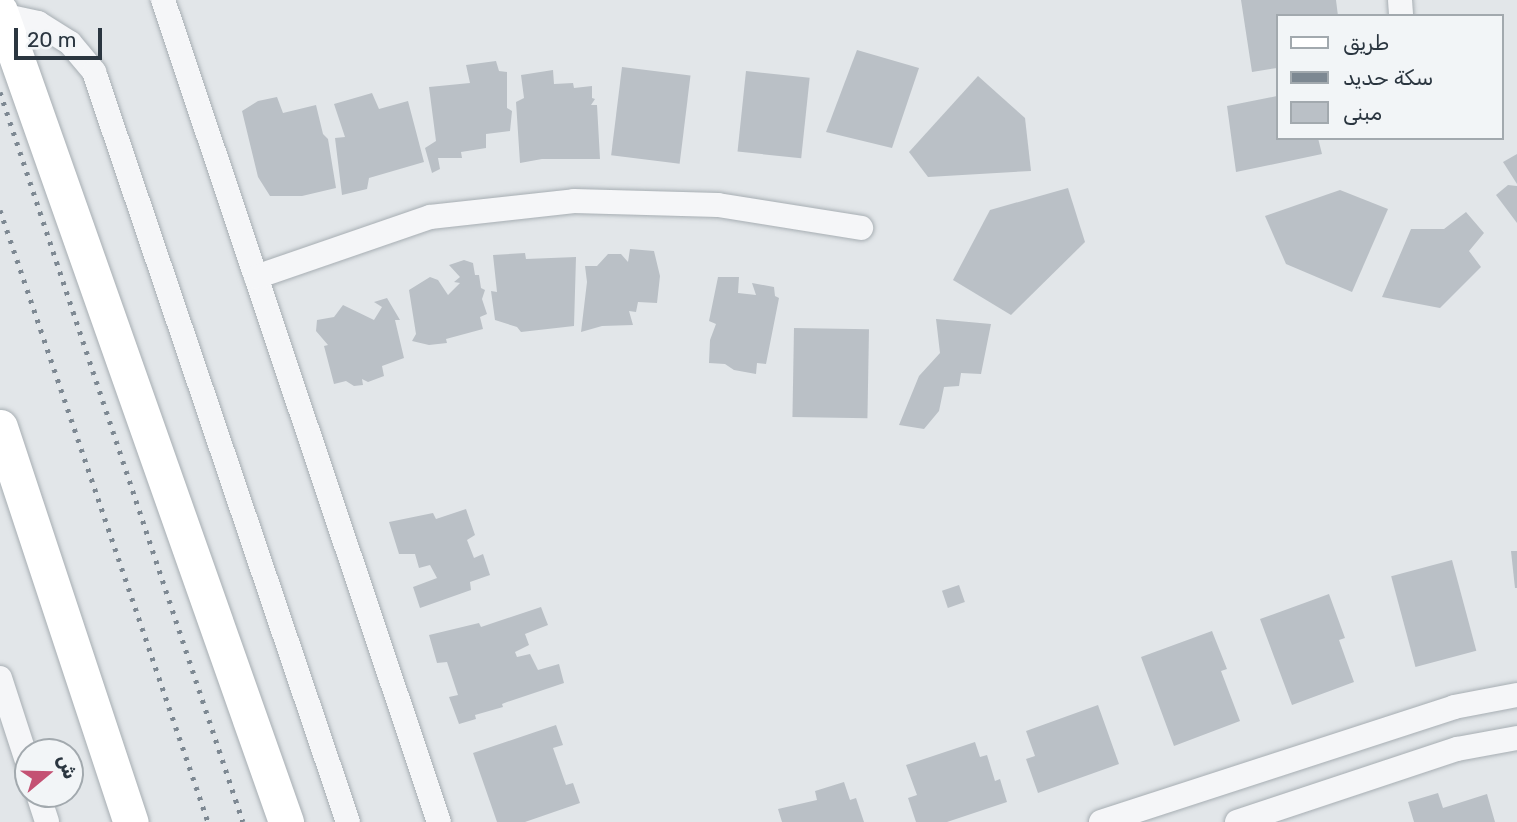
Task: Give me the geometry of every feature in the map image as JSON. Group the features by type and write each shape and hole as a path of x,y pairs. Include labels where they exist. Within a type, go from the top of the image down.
{"main road":[{"path":"1,13 286,822"},
{"path":"0,427 131,822"}],"street":[{"path":"163,0 439,822"},
{"path":"1,13 38,23 70,43 93,72 348,822"},
{"path":"256,277 430,217 574,201 718,205 861,228"},
{"path":"0,678 20,738"},
{"path":"1101,822 1454,707 1517,695"},
{"path":"1237,822 1458,749 1517,738"}],"building":[{"path":"1241,0 1336,0 1338,14 1276,14 1276,68 1252,72"},
{"path":"857,50 919,68 892,148 826,132"},
{"path":"496,61 499,71 507,72 507,108 512,111 510,131 486,134 486,148 461,152 462,158 438,158 440,169 432,173 425,148 436,141 429,87 470,83 466,65"},
{"path":"622,67 690,75 680,164 611,155"},
{"path":"553,70 554,84 573,83 574,88 592,86 592,98 595,99 591,105 597,105 600,159 542,159 520,163 516,102 524,98 521,75"},
{"path":"746,71 810,78 801,158 738,152"},
{"path":"978,76 1025,118 1031,171 928,177 909,152"},
{"path":"372,93 379,109 408,101 424,162 369,178 367,189 342,195 335,138 345,137 334,104"},
{"path":"1276,96 1276,140 1318,140 1322,154 1236,172 1227,106"},
{"path":"277,97 283,113 316,105 323,134 328,139 336,188 302,196 270,196 258,177 242,111 258,101"},
{"path":"1517,154 1517,184 1503,162"},
{"path":"1508,185 1517,186 1517,223 1496,195"},
{"path":"1068,188 1085,242 1011,315 953,280 990,210"},
{"path":"1340,190 1388,209 1352,292 1286,264 1265,216"},
{"path":"1466,212 1484,233 1469,251 1481,267 1440,308 1382,297 1411,229 1444,229"},
{"path":"630,249 654,251 660,276 657,303 638,302 636,312 629,311 633,325 602,326 581,332 587,282 585,266 597,266 608,254 621,254 628,262"},
{"path":"525,253 526,259 576,257 574,326 521,332 517,327 495,320 491,291 497,292 493,255"},
{"path":"464,260 473,263 475,275 479,275 481,288 485,290 482,299 487,314 480,317 483,329 446,339 447,343 429,345 412,341 416,334 409,290 430,277 438,280 448,295 460,283 454,282 460,277 449,265"},
{"path":"718,277 739,277 738,293 756,295 752,283 774,287 775,296 779,298 766,364 757,363 756,374 734,370 725,364 709,363 710,340 716,324 709,321"},
{"path":"387,298 400,320 395,320 404,358 382,366 384,376 368,382 362,379 363,385 354,386 346,381 334,384 324,346 328,345 316,331 317,320 334,317 343,305 374,320 382,307 374,302"},
{"path":"936,319 991,324 981,374 961,373 959,386 944,387 939,411 924,429 899,425 919,376 940,353"},
{"path":"794,328 869,329 867,418 792,417"},
{"path":"466,509 475,535 467,540 474,558 483,554 490,575 470,582 471,590 420,608 413,587 437,578 430,565 419,568 415,554 399,554 389,522 433,513 436,519"},
{"path":"1511,551 1517,551 1517,588 1515,588"},
{"path":"1452,560 1476,651 1415,667 1391,576"},
{"path":"959,585 965,602 948,608 942,591"},
{"path":"1329,594 1345,638 1339,640 1354,682 1292,705 1260,619"},
{"path":"541,607 548,625 525,634 529,645 515,652 517,657 530,654 538,670 559,664 564,683 507,702 502,704 503,707 475,715 476,719 459,724 449,697 458,695 447,662 437,663 429,635 479,623 481,627"},
{"path":"1212,631 1227,669 1221,671 1240,721 1174,746 1141,657"},
{"path":"1098,705 1119,764 1038,793 1026,759 1035,756 1026,731"},
{"path":"556,725 563,745 553,748 566,785 573,783 580,803 525,822 497,822 473,753"},
{"path":"975,742 980,757 987,755 995,781 1000,779 1007,802 947,822 916,822 908,798 917,795 906,765"},
{"path":"844,782 850,800 856,798 864,822 782,822 778,809 817,800 815,791"},
{"path":"1438,793 1443,808 1487,794 1495,822 1414,822 1408,802"}],"railway":[{"path":"0,92 243,822"},
{"path":"0,210 208,822"}]}
